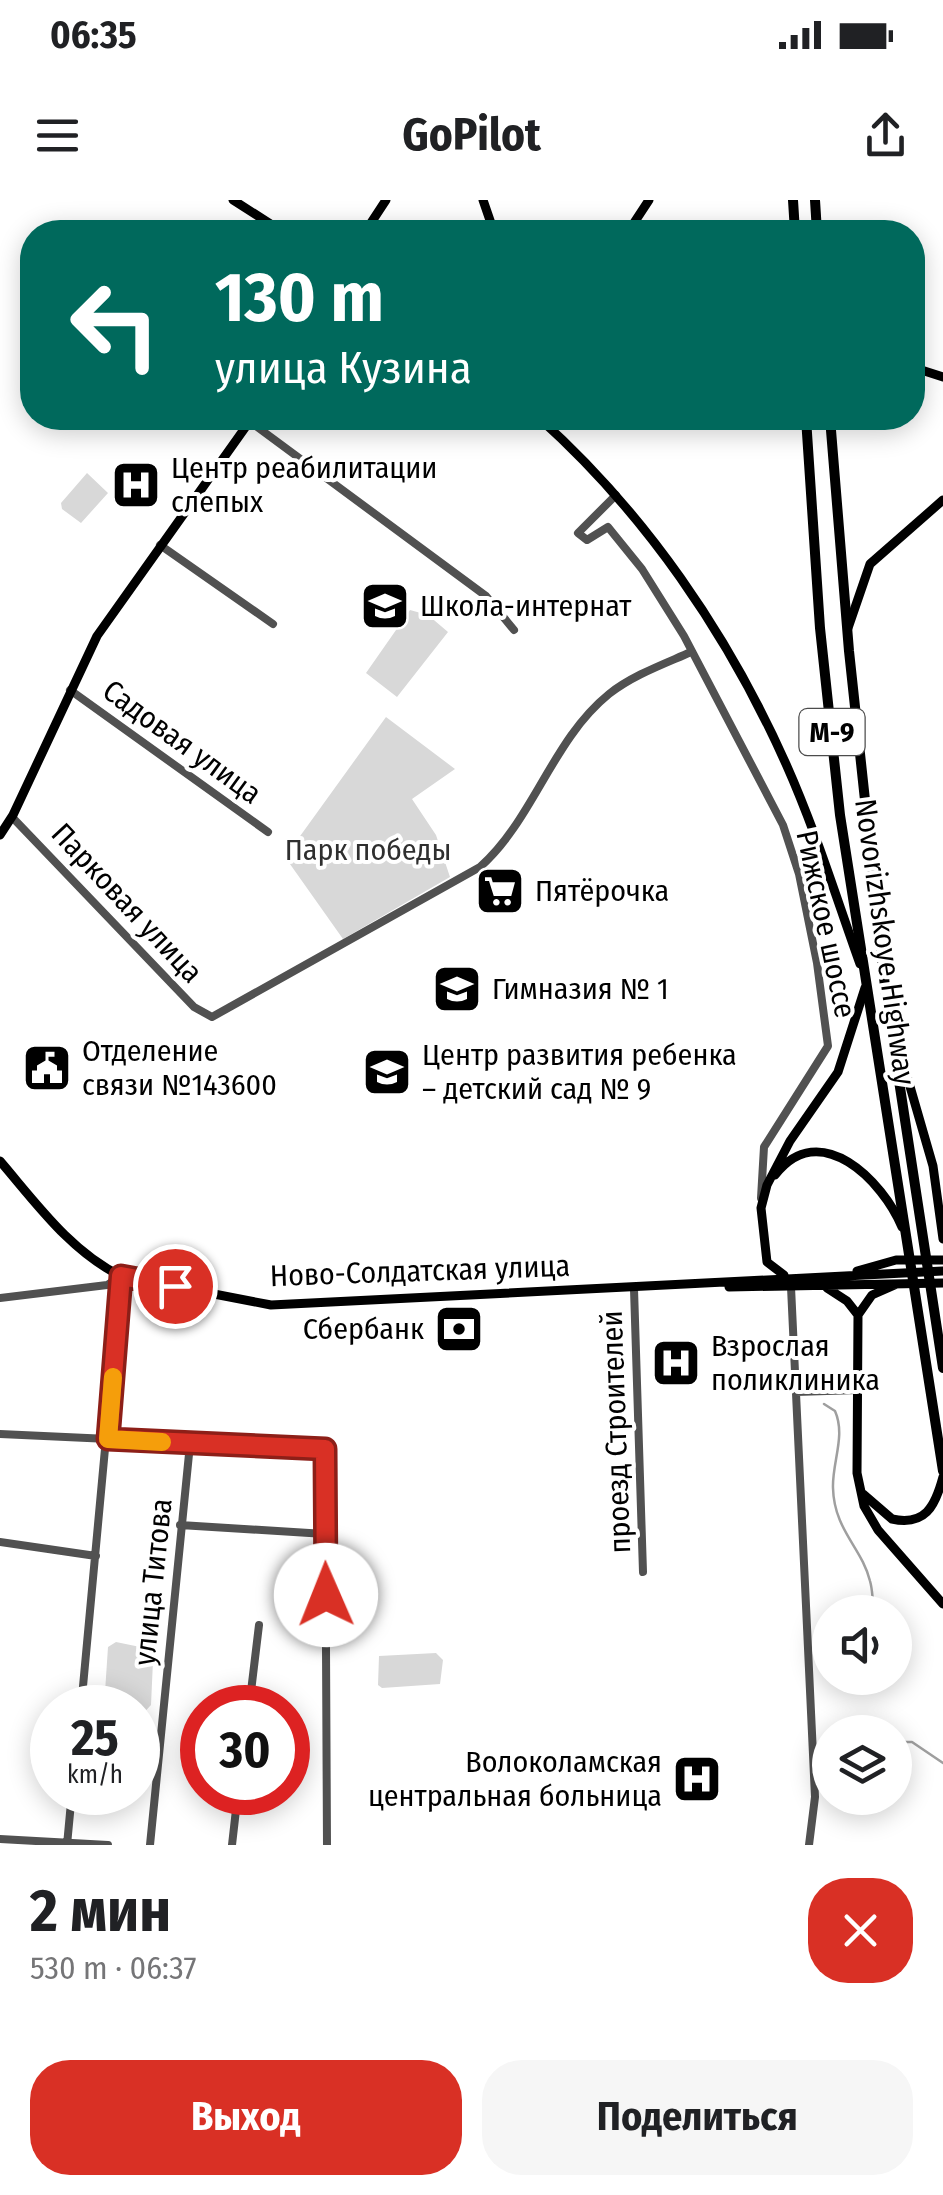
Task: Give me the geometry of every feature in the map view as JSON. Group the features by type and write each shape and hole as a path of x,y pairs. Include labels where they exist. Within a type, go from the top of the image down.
{"highway":[{"name":"Novorizhskoye Highway","path":"807,430 820,628 862,970 943,1474"},
{"name":"Novorizhskoye Highway","path":"831,430 847,630 886,996 928,1254 938,1286 943,1367"}],"main road":[{"path":"233,200 264,220"},
{"path":"1,830 12,816 97,636 241,430"},
{"path":"551,430 616,495 680,577 746,685 784,760 862,970"},
{"path":"847,630 870,564 943,500"},
{"name":"М-9","path":"761,1208 767,1185 790,1141 838,1072 865,988"},
{"path":"886,996 925,1132 943,1239"},
{"name":"М-9","path":"767,1185 782,1166 802,1155 820,1152 846,1159 884,1192 905,1236"},
{"name":"Ново-Солдатская улица","path":"0,1161 53,1223 89,1256 121,1276 271,1305 634,1290 943,1271"},
{"path":"761,1208 767,1262 790,1282"},
{"path":"848,1274 896,1260 943,1260"},
{"path":"744,1281 767,1262"},
{"name":"Ново-Солдатская улица","path":"712,1285 744,1281 938,1286"},
{"path":"897,1284 872,1295 858,1316 860,1490 878,1530 943,1604"},
{"path":"822,1286 836,1291 858,1316"},
{"path":"860,1490 878,1512 905,1522 928,1514 943,1474"}],"street":[{"path":"264,430 446,564 486,596 514,630"},
{"name":"Рижское шоссе","path":"616,495 578,534 587,540 611,528 642,569 691,652 762,782 796,864 818,963 828,1046 770,1133 762,1161 761,1208"},
{"path":"160,546 273,624"},
{"name":"Парковая улица","path":"12,816 194,1007 212,1017 480,867 507,838 567,744 608,694 691,652"},
{"name":"Садовая улица","path":"70,690 268,832"},
{"path":"796,864 821,853"},
{"path":"0,1298 107,1285 121,1276"},
{"path":"83,1685 121,1276"},
{"path":"790,1282 816,1797 809,1845"},
{"name":"проезд Строителей","path":"634,1290 643,1572"},
{"path":"796,1392 858,1390"},
{"path":"0,1434 325,1449 327,1845"},
{"name":"улица Титова","path":"150,1845 190,1444"},
{"path":"180,1525 325,1534"},
{"path":"0,1542 96,1556"},
{"path":"252,1685 259,1625"},
{"path":"67,1844 70,1815"},
{"path":"232,1845 235,1815"},
{"path":"0,1838 108,1845"}],"green space":[{"path":"87,473 108,493 81,523 62,509 61,503"},
{"path":"410,610 428,615 448,632 397,697 366,673"},
{"name":"Парк победы","path":"386,717 455,769 412,799 436,835 450,877 343,939 285,857"},
{"path":"116,1642 145,1648 153,1661 152,1685 105,1685 108,1647"},
{"path":"436,1653 443,1660 440,1684 382,1688 378,1685 379,1656"}],"waterway":[{"path":"824,1404 835,1411 838,1420 833,1478 838,1516 866,1569 872,1595"},
{"path":"912,1742 943,1763"}],"slow traffic":[{"path":"113,1377 108,1439 162,1442"}],"place":[{"name":"Центр реабилитации слепых","path":"136,485"},
{"name":"Школа-интернат","path":"385,606"},
{"name":"Пятёрочка","path":"500,891"},
{"name":"Гимназия № 1","path":"457,989"},
{"name":"Отделение связи №143600","path":"47,1068"},
{"name":"Центр развития ребенка – детский сад № 9","path":"387,1072"},
{"name":"Сбербанк","path":"459,1329"},
{"name":"Взрослая поликлиника","path":"676,1363"},
{"name":"Волоколамская центральная больница","path":"697,1779"}],"route":[{"path":"175,1286 121,1276 108,1439 325,1449 326,1595"}]}
